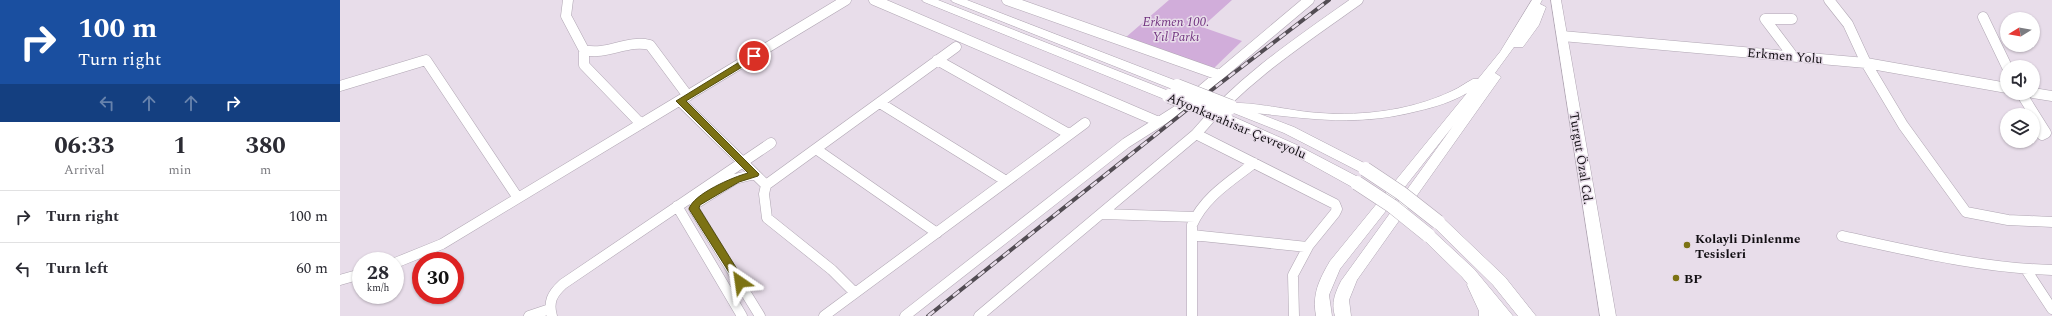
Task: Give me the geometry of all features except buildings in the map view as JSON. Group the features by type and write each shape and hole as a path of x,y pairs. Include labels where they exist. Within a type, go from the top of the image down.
{"highway":[{"name":"Afyonkarahisar Çevreyolu","path":"928,0 1228,112 1289,130 1365,169 1401,193 1438,222 1499,281 1528,316"},
{"name":"Afyonkarahisar Çevreyolu","path":"957,0 1173,91"},
{"name":"Afyonkarahisar Çevreyolu","path":"1228,112 1357,183 1392,206 1428,234 1468,272 1504,316"}],"main road":[{"path":"1324,316 1321,306 1322,289 1335,265 1484,78 1518,33 1537,0"},
{"path":"1343,316 1341,310 1342,292 1352,276 1534,25 1544,0"},
{"name":"Turgut Özal Cd.","path":"1556,0 1608,316"},
{"path":"1228,112 1324,118 1370,115 1432,103 1456,94 1484,78"},
{"path":"1468,272 1487,311 1487,316"}],"street":[{"path":"568,0 566,16 584,50 584,65 641,124"},
{"path":"404,259 442,244 846,0"},
{"path":"874,0 1159,122"},
{"path":"1007,0 1219,75"},
{"path":"905,316 1126,143 1178,110 1309,0"},
{"path":"985,314 1196,134 1207,120 1238,88 1358,0"},
{"path":"1829,0 1848,24 1866,62 1903,125 1966,212 1977,216 2052,222"},
{"path":"1983,17 2004,60"},
{"path":"1792,19 1765,19 1793,56"},
{"name":"Erkmen Yolu","path":"1562,36 1866,62 2000,87"},
{"path":"584,50 605,52 636,43 646,43 650,45 684,99 742,162 766,185"},
{"path":"855,293 832,270 767,218 764,194 766,185 956,47"},
{"path":"340,86 426,60 520,197"},
{"path":"937,60 1069,134"},
{"path":"2040,94 2052,96"},
{"path":"2025,100 2046,133 2042,135"},
{"path":"880,103 1006,181"},
{"path":"824,316 1085,122"},
{"path":"1196,134 1335,204 1335,213 1307,247 1293,275 1294,316"},
{"path":"530,316 551,313 548,304 553,292 563,284 771,143"},
{"path":"816,149 937,232"},
{"path":"1192,316 1192,235 1194,217 1207,202 1254,163"},
{"path":"755,174 735,179 695,204 694,209 760,316"},
{"path":"677,206 742,316"},
{"path":"1102,214 1194,217"},
{"path":"2041,222 2052,231"},
{"path":"1192,235 1307,247"},
{"path":"1842,236 1964,261 2027,271 2052,270"},
{"path":"2027,271 2052,309"},
{"path":"340,280 352,277"}],"green space":[{"name":"Erkmen 100. Yıl Parkı","path":"1169,0 1232,0 1202,27 1242,41 1214,68 1125,38"}],"railway":[{"path":"928,316 1218,85 1329,0"}],"place":[{"name":"Kolayli Dinlenme Tesisleri","path":"1687,245"},
{"name":"BP","path":"1676,278"}],"route":[{"path":"740,282 694,209 695,204 735,179 755,174 680,101 754,56"}]}
